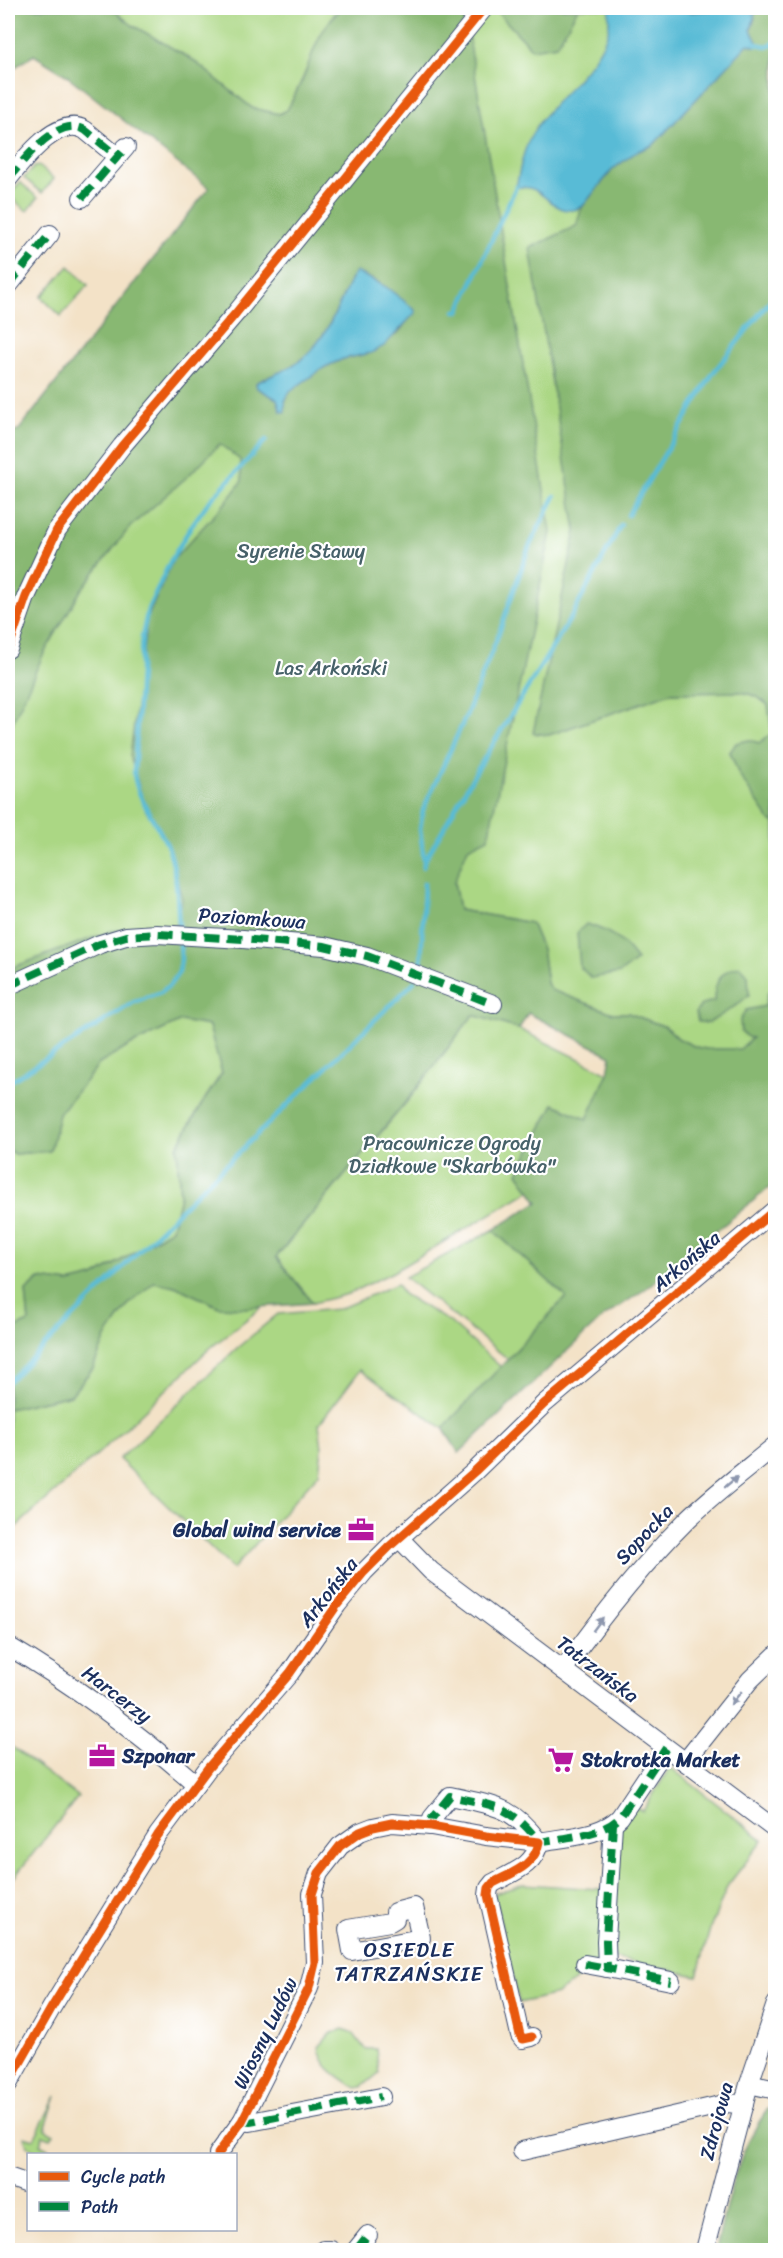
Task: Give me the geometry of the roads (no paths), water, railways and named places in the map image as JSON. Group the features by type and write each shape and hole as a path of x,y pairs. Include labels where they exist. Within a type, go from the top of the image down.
{"street":[{"path":"8,649 26,597 57,530 122,446 236,313 484,8"},
{"path":"8,179 41,142 68,127 80,127 122,152 82,198"},
{"path":"11,276 50,234"},
{"name":"Poziomkowa","path":"8,986 100,944 126,936 157,934 324,946 367,956 493,1004"},
{"name":"Arkońska","path":"8,2084 139,1864 196,1784 290,1673 354,1584 399,1538 475,1471 544,1404 776,1209"},
{"name":"Sopocka","path":"563,1670 656,1552 691,1517 776,1445"},
{"name":"Tatrzańska","path":"399,1538 431,1571 776,1830"},
{"name":"Harcerzy","path":"8,1646 80,1694 196,1784"},
{"path":"686,1762 743,1689 776,1655"},
{"path":"607,1968 606,1941 613,1824 666,1748"},
{"path":"431,1826 432,1818 450,1796 504,1808 522,1821 539,1842 537,1854 531,1862 493,1883 488,1895 520,2036 523,2039 532,2037"},
{"name":"Wiosny Ludów","path":"219,2153 242,2121 309,1988 315,1964 312,1894 319,1873 349,1838 373,1827 392,1823 431,1826 486,1836 539,1842 603,1830 613,1824"},
{"path":"585,1964 671,1981"},
{"name":"Zdrojowa","path":"705,2250 749,2084 776,2004"},
{"path":"749,2084 776,2090"},
{"path":"242,2121 250,2122 381,2097"},
{"path":"522,2151 729,2103 744,2105"},
{"path":"8,2176 27,2184"},
{"path":"356,2250 368,2235"},
{"path":"322,2250 331,2250"}],"water":[{"path":"609,8 687,8 691,12 743,8 755,13 751,30 757,42 755,46 748,44 653,145 636,152 613,169 582,207 575,210 562,209 533,189 516,187 525,150 538,124 581,76 600,50 608,32"},
{"path":"356,272 386,287 416,312 384,346 371,353 343,359 325,367 290,391 285,401 285,412 281,411 277,399 257,388 256,383 290,367 311,350 320,340 334,316"}],"waterway":[{"path":"756,44 767,46 776,42"},
{"path":"455,311 459,311 516,187"},
{"path":"628,515 713,373 776,293"},
{"path":"179,928 171,855 163,836 143,802 134,774 142,637 148,609 170,562 192,525 207,504 266,440"},
{"path":"424,861 420,829 423,810 466,716 499,633 529,547 555,496"},
{"path":"423,867 474,775 573,614 621,525"},
{"path":"421,968 424,883"},
{"path":"8,1083 134,1002 161,992 170,985 179,972 180,945"},
{"path":"8,1382 197,1193 414,982"}],"tram line":[{"path":"8,2091 55,2008 165,1830 208,1773 293,1673 343,1603 365,1577 388,1552 476,1474 545,1408 776,1214"}],"place":[{"name":"Global wind service","path":"361,1530"},
{"name":"Szponar","path":"102,1756"},
{"name":"Stokrotka Market","path":"561,1760"}],"district":[{"name":"OSIEDLE TATRZAŃSKIE","path":"409,1962"}],"park label":[{"name":"Syrenie Stawy","path":"301,551"},
{"name":"Las Arkoński","path":"331,668"},
{"name":"Pracownicze Ogrody Działkowe \"Skarbówka\"","path":"452,1154"}]}
